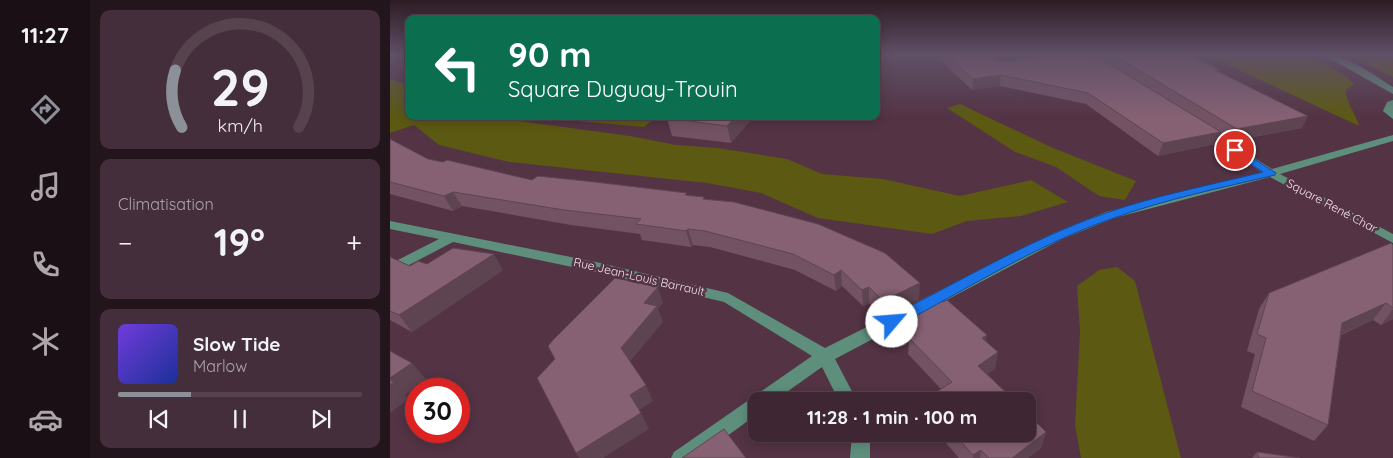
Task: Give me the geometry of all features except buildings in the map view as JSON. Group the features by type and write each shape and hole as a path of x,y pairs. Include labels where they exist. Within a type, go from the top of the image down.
{"street":[{"path":"1369,75 1393,91"},
{"path":"1393,103 1390,104 1388,111 1393,116"},
{"name":"Square René Char","path":"1201,128 1271,173 1393,239"},
{"path":"775,392 825,356 1058,236 1110,215 1173,197 1271,173 1393,138"},
{"name":"Rue Jean-Louis Barrault","path":"390,225 453,237 728,298 825,356"},
{"path":"390,270 453,237"},
{"path":"825,356 843,392"},
{"path":"682,458 748,411"},
{"path":"860,458 861,442"}],"shaded area":[{"path":"1251,75 1344,75 1354,84 1346,90 1346,95 1359,126"},
{"path":"390,79 405,84 405,120 511,120 630,136 676,145 718,148 787,159 822,174 883,179 960,196 1031,180 1068,202 1021,216 967,221 932,234 818,218 761,193 707,183 509,162 439,145 414,125 390,133"},
{"path":"960,104 1051,147 1136,181 1125,200 1099,196 1056,167 1015,152 947,108"},
{"path":"578,120 652,120 644,127 577,121"},
{"path":"1117,267 1135,281 1181,458 1081,458 1075,425 1080,332 1077,286 1099,270"}],"route":[{"path":"892,322 1058,236 1110,215 1173,197 1271,173 1235,150"}]}
